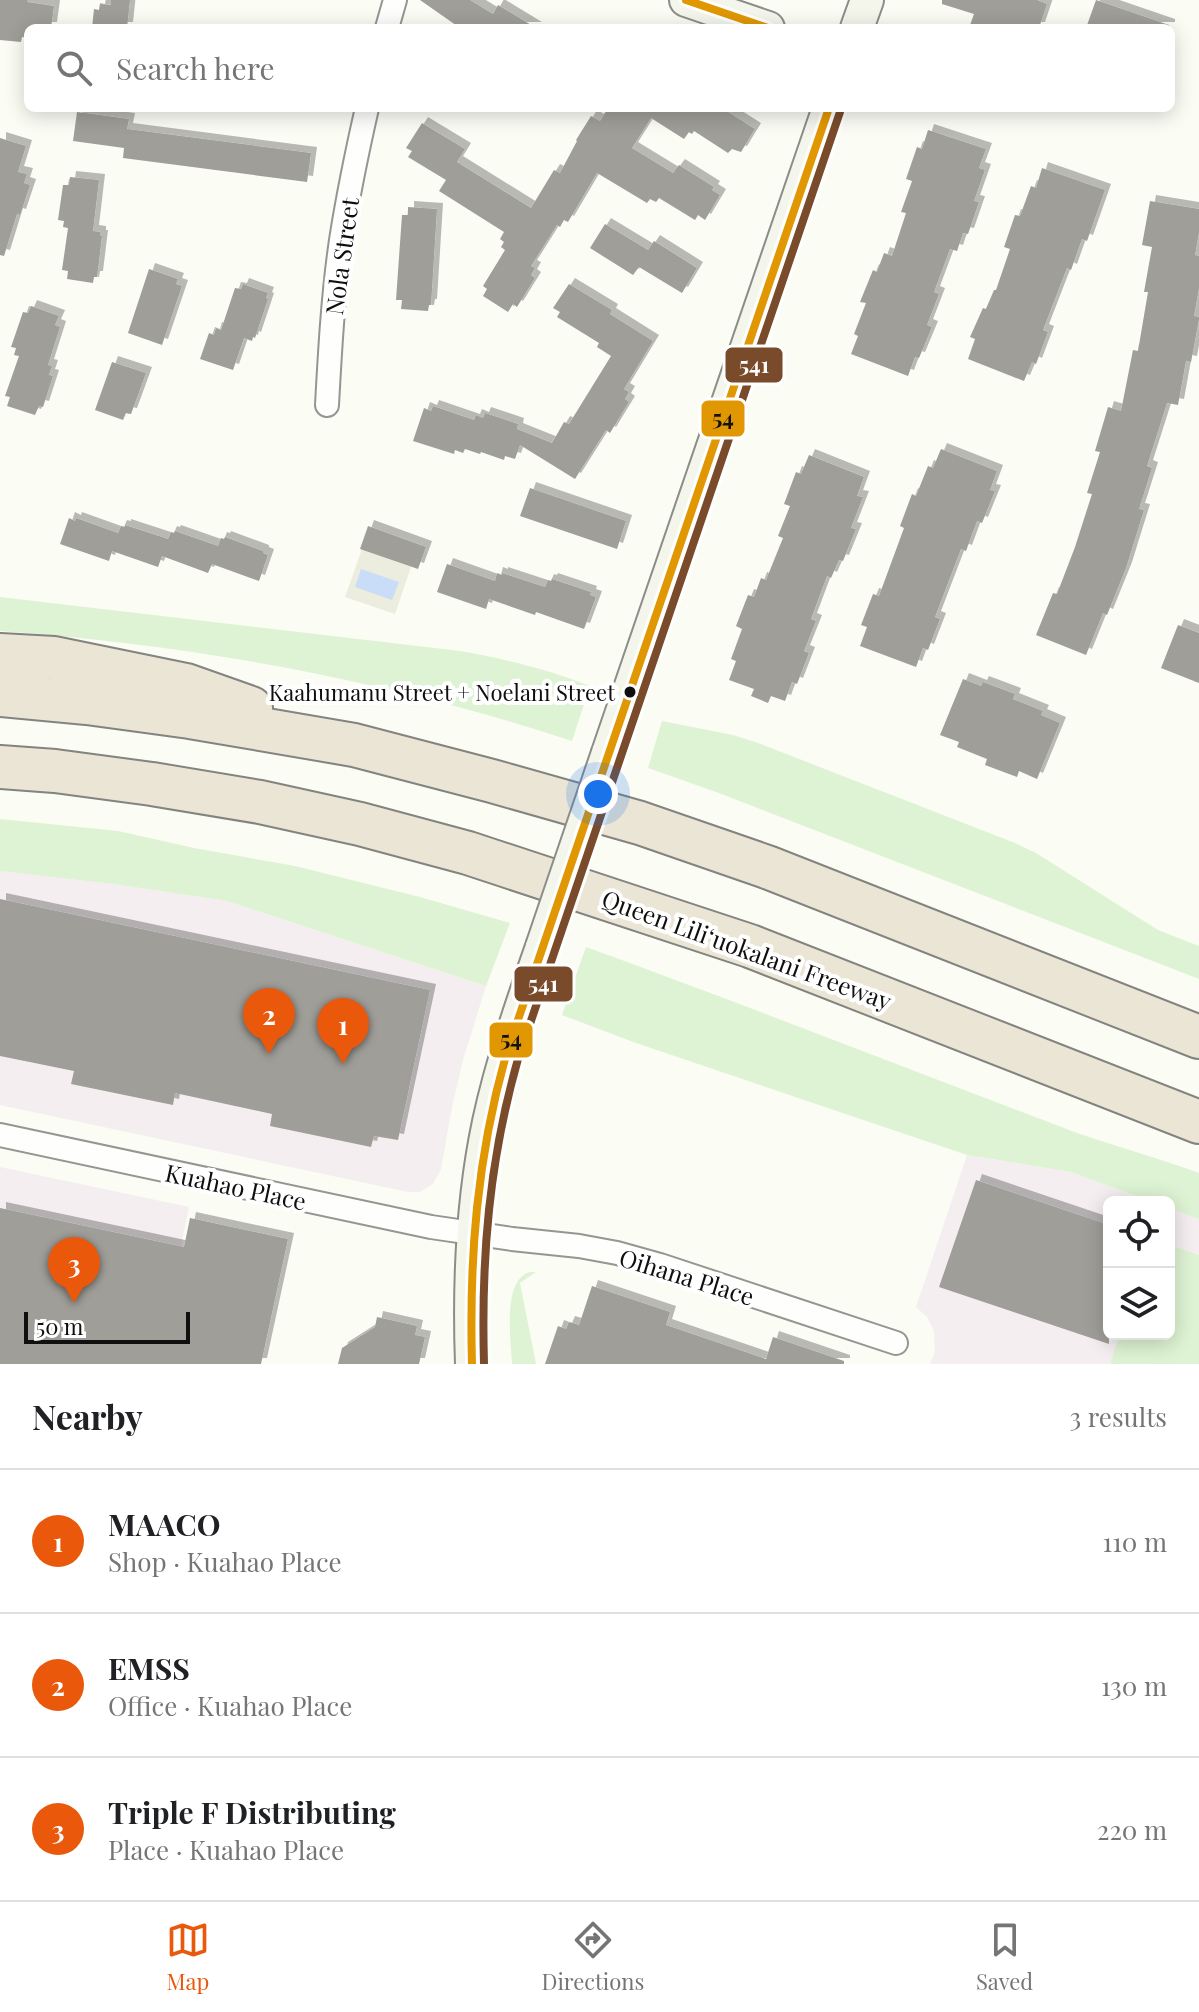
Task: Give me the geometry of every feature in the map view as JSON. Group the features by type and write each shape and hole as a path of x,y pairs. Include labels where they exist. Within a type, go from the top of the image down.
{"highway":[{"path":"0,655 54,658 186,685 354,745"},
{"path":"0,695 190,717 354,745 640,823 767,867 1199,1037"},
{"name":"Queen Liliʻuokalani Freeway","path":"0,767 152,784 260,802 360,824 468,853 750,946 1199,1122"}],"street":[{"path":"388,24 395,0"},
{"path":"686,0 756,24"},
{"path":"858,24 867,0"},
{"name":"Nola Street","path":"327,405 341,244 366,112"},
{"path":"472,1364 470,1286 477,1190 489,1121 504,1064 828,112"},
{"name":"Kuahao Place","path":"0,1135 431,1227 473,1233"},
{"name":"Oihana Place","path":"473,1233 617,1253 896,1343"}],"shaded area":[{"path":"362,549 411,567 395,614 345,597"},
{"path":"0,871 227,901 486,986 463,1060 441,1169 433,1184 420,1192 408,1192 0,1105"},
{"path":"967,1155 1071,1172 1136,1196 1103,1196 1103,1340 1175,1340 1175,1210 1199,1219 1199,1364 930,1364 935,1352 934,1331 927,1317 916,1307"},
{"path":"0,1167 189,1207 156,1364 0,1364"}],"green space":[{"path":"0,597 460,651 526,665 590,686 572,741 432,700 289,668 145,646 0,631"},
{"path":"662,721 758,743 1036,853 1158,930 1199,946 1199,979 648,768"},
{"path":"0,819 118,831 295,866 510,923 486,986 227,901 0,871"},
{"path":"586,947 1077,1133 1199,1173 1199,1219 1175,1210 1175,1196 1136,1196 1071,1172 967,1155 562,1015"},
{"path":"1175,1247 1199,1255 1199,1364 1110,1364 1118,1340 1175,1340"},
{"path":"536,1272 520,1283 536,1364 512,1364 512,1298 521,1277"}],"water":[{"path":"361,569 399,582 392,600 355,587"}],"building":[{"path":"0,0 28,0 54,6 52,24 24,24 21,42 0,40"},
{"path":"111,0 130,0 127,24 92,24 94,9 99,10 100,4 111,5"},
{"path":"420,0 470,0 493,14 498,5 529,24 454,24"},
{"path":"942,0 1037,0 1047,4 1040,24 970,24 974,14 942,4"},
{"path":"1096,0 1166,24 1087,24"},
{"path":"77,112 129,119 127,129 311,153 307,182 123,158 124,148 73,141"},
{"path":"606,112 728,112 755,129 741,152 732,149 728,153 694,131 684,139 651,118 632,148 673,173 679,165 714,187 712,190 720,195 705,220 698,215 695,220 659,198 656,202 650,199 647,203 597,173 568,222 564,220 560,227 557,225 531,266 535,268 531,275 535,278 517,307 513,304 508,312 483,296 487,289 483,286 505,250 501,247 504,242 500,239 504,232 439,191 446,180 408,157 412,151 406,148 422,123 465,149 457,162 531,208 554,170 560,173 591,116 600,121"},
{"path":"928,130 986,149 979,168 985,170 974,201 979,202 968,234 963,233 957,251 950,249 934,292 939,294 927,325 932,327 908,376 851,354 858,336 854,334 866,303 860,302 873,270 877,272 884,253 892,256 906,213 901,212 912,181 906,179 917,147 922,149"},
{"path":"0,138 26,146 18,172 27,174 24,183 30,185 4,256 0,255"},
{"path":"1042,168 1105,190 1087,241 1082,239 1071,270 1067,268 1043,330 1048,332 1036,364 1032,362 1024,381 968,359 975,339 970,337 983,308 986,309 996,290 1010,249 1004,247 1015,215 1020,216 1031,186 1036,188"},
{"path":"70,177 99,180 93,231 100,232 102,236 97,277 94,277 93,283 67,279 68,271 62,270 68,228 63,227 64,221 58,220 63,185 69,185"},
{"path":"1150,201 1199,209 1195,255 1199,256 1199,288 1194,316 1199,319 1191,362 1186,361 1178,405 1167,403 1147,466 1152,468 1139,509 1144,510 1126,568 1086,655 1036,635 1053,593 1057,594 1092,494 1087,493 1100,452 1095,451 1108,407 1121,411 1133,350 1138,351 1152,247 1142,245"},
{"path":"408,207 437,209 431,305 428,311 401,309 402,300 396,300 402,215 408,215"},
{"path":"605,224 648,250 654,241 697,268 682,293 639,267 633,275 590,248"},
{"path":"149,269 178,279 176,284 182,286 162,345 128,333"},
{"path":"243,284 268,293 268,299 255,338 252,341 244,338 233,370 200,359 209,333 214,335 216,328 221,330 235,288 241,289"},
{"path":"569,284 612,310 610,314 653,341 624,389 629,392 625,399 629,402 610,433 606,430 575,479 520,445 515,459 505,456 504,460 465,449 463,453 455,450 454,454 413,441 424,408 431,411 433,406 474,420 476,415 483,418 485,413 518,424 517,429 552,443 564,422 569,424 611,356 597,347 599,343 557,317 560,312 553,308"},
{"path":"31,306 59,316 55,325 60,327 48,365 52,366 49,375 53,376 43,407 39,406 35,415 7,406 10,397 5,396 19,356 14,355 16,348 11,347 23,312 28,313"},
{"path":"112,362 146,373 131,414 126,413 123,420 95,410"},
{"path":"941,449 997,471 990,490 995,491 982,523 977,521 966,551 961,549 935,617 940,619 928,650 923,648 916,667 860,646 867,627 861,625 873,594 879,596 904,528 900,526 912,494 916,496 928,466 933,468"},
{"path":"809,455 864,477 857,496 863,497 851,528 856,529 843,561 839,560 831,578 827,576 811,619 816,621 804,651 809,653 797,684 792,682 785,701 771,696 768,703 751,696 754,689 729,680 736,661 731,659 742,629 736,626 748,595 754,597 761,578 766,580 783,538 778,536 790,506 784,504 796,472 801,474"},
{"path":"530,488 626,521 617,549 520,516"},
{"path":"69,518 118,533 125,525 168,539 175,531 218,546 221,538 225,537 268,555 259,581 212,564 208,573 162,556 158,567 112,551 109,561 60,544"},
{"path":"368,526 426,547 418,569 360,549"},
{"path":"447,564 495,581 497,573 545,587 552,579 591,592 590,595 596,597 584,629 489,599 486,609 437,592"},
{"path":"1178,625 1199,633 1199,683 1161,668"},
{"path":"963,679 981,686 983,682 1015,694 1013,699 1043,711 1041,715 1060,723 1037,779 1019,771 1017,777 985,765 987,759 957,747 959,742 940,735"},
{"path":"0,899 430,990 398,1140 374,1136 371,1147 270,1126 272,1114 175,1093 173,1105 71,1084 74,1071 0,1056"},
{"path":"976,1180 1103,1223 1103,1340 1109,1340 1109,1344 939,1287"},
{"path":"0,1208 184,1247 190,1218 288,1239 261,1364 0,1364"},
{"path":"592,1286 670,1312 666,1325 766,1359 773,1337 844,1361 844,1364 545,1364 558,1326 566,1329 569,1322 579,1325"},
{"path":"377,1317 417,1326 415,1335 425,1337 419,1364 338,1364 342,1348 375,1327"}],"transit line":[{"name":"54","path":"686,0 756,24"},
{"name":"54","path":"472,1364 472,1285 477,1208 488,1132 506,1055 828,112"},
{"name":"541","path":"484,1364 484,1286 489,1210 500,1135 518,1059 840,112"}],"place":[{"name":"Kaahumanu Street + Noelani Street","path":"630,692"},
{"name":"EMSS","path":"269,1054"},
{"name":"MAACO","path":"343,1064"},
{"name":"Triple F Distributing","path":"74,1303"}]}
